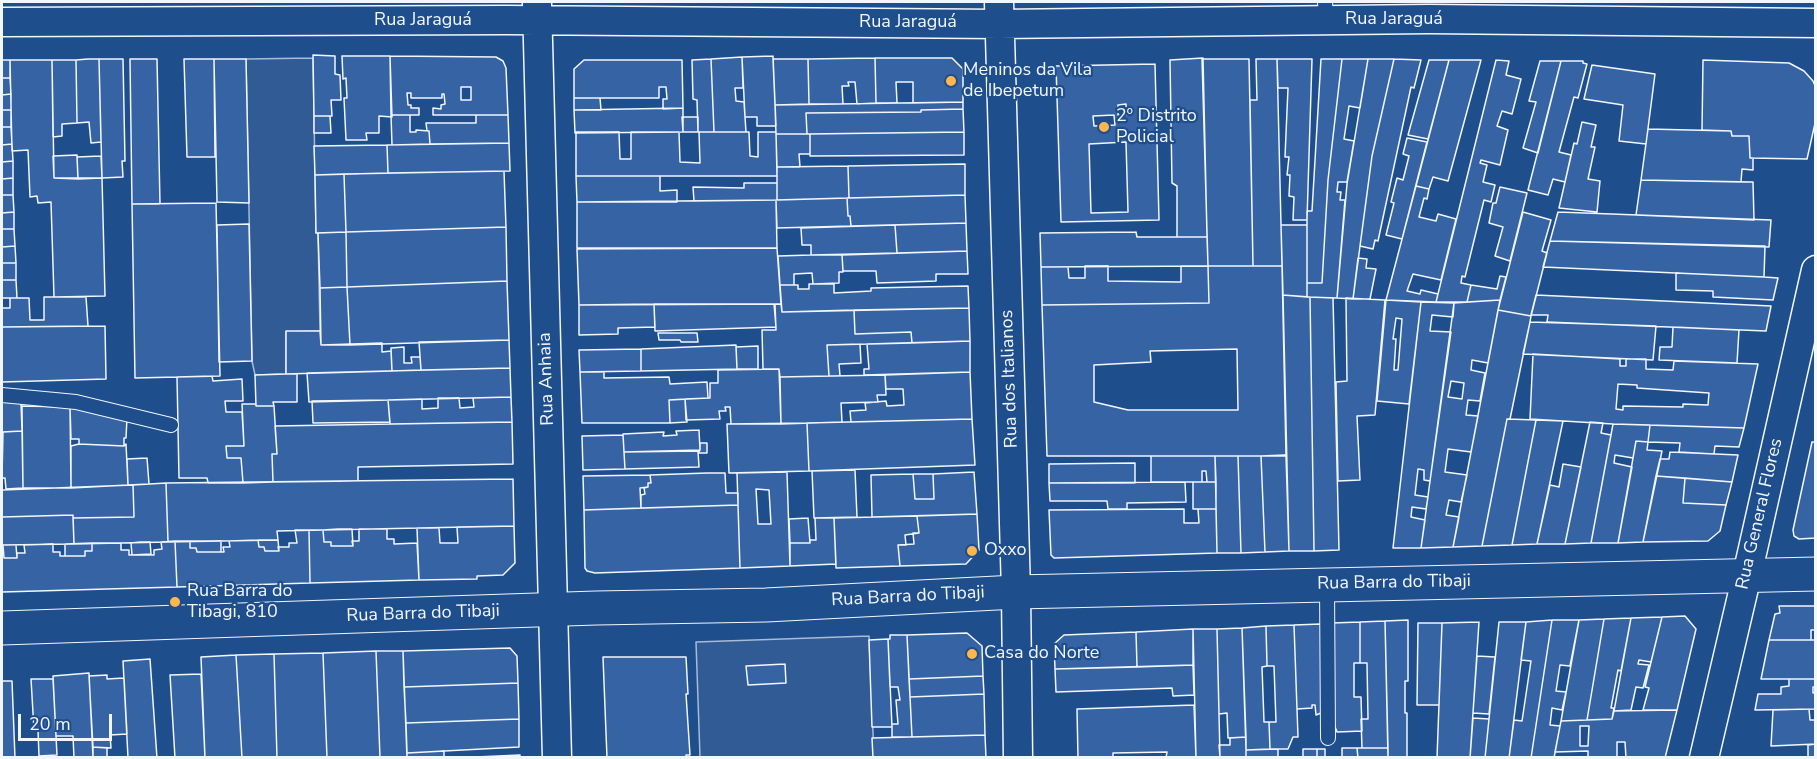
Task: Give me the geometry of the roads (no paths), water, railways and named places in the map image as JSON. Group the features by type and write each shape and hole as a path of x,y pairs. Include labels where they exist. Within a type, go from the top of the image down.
{"street":[{"name":"Rua Jaraguá","path":"2,22 537,11 999,13 1326,11 1429,19 1815,23"},
{"name":"Rua Anhaia","path":"537,11 556,758"},
{"name":"Rua dos Italianos","path":"999,13 1016,592 1018,758"},
{"name":"Rua General Flores","path":"1704,758 1815,270"},
{"name":"Rua Barra do Tibaji","path":"2,628 766,605 1016,592 1815,574"}],"lane":[{"path":"2,395 76,402 171,425"},
{"path":"1327,585 1328,738"}],"place":[{"name":"Meninos da Vila de Ibepetum","path":"951,81"},
{"name":"2º Distrito Policial","path":"1104,127"},
{"name":"Oxxo","path":"972,551"},
{"name":"Rua Barra do Tibagi, 810","path":"175,602"},
{"name":"Casa do Norte","path":"972,654"}]}
